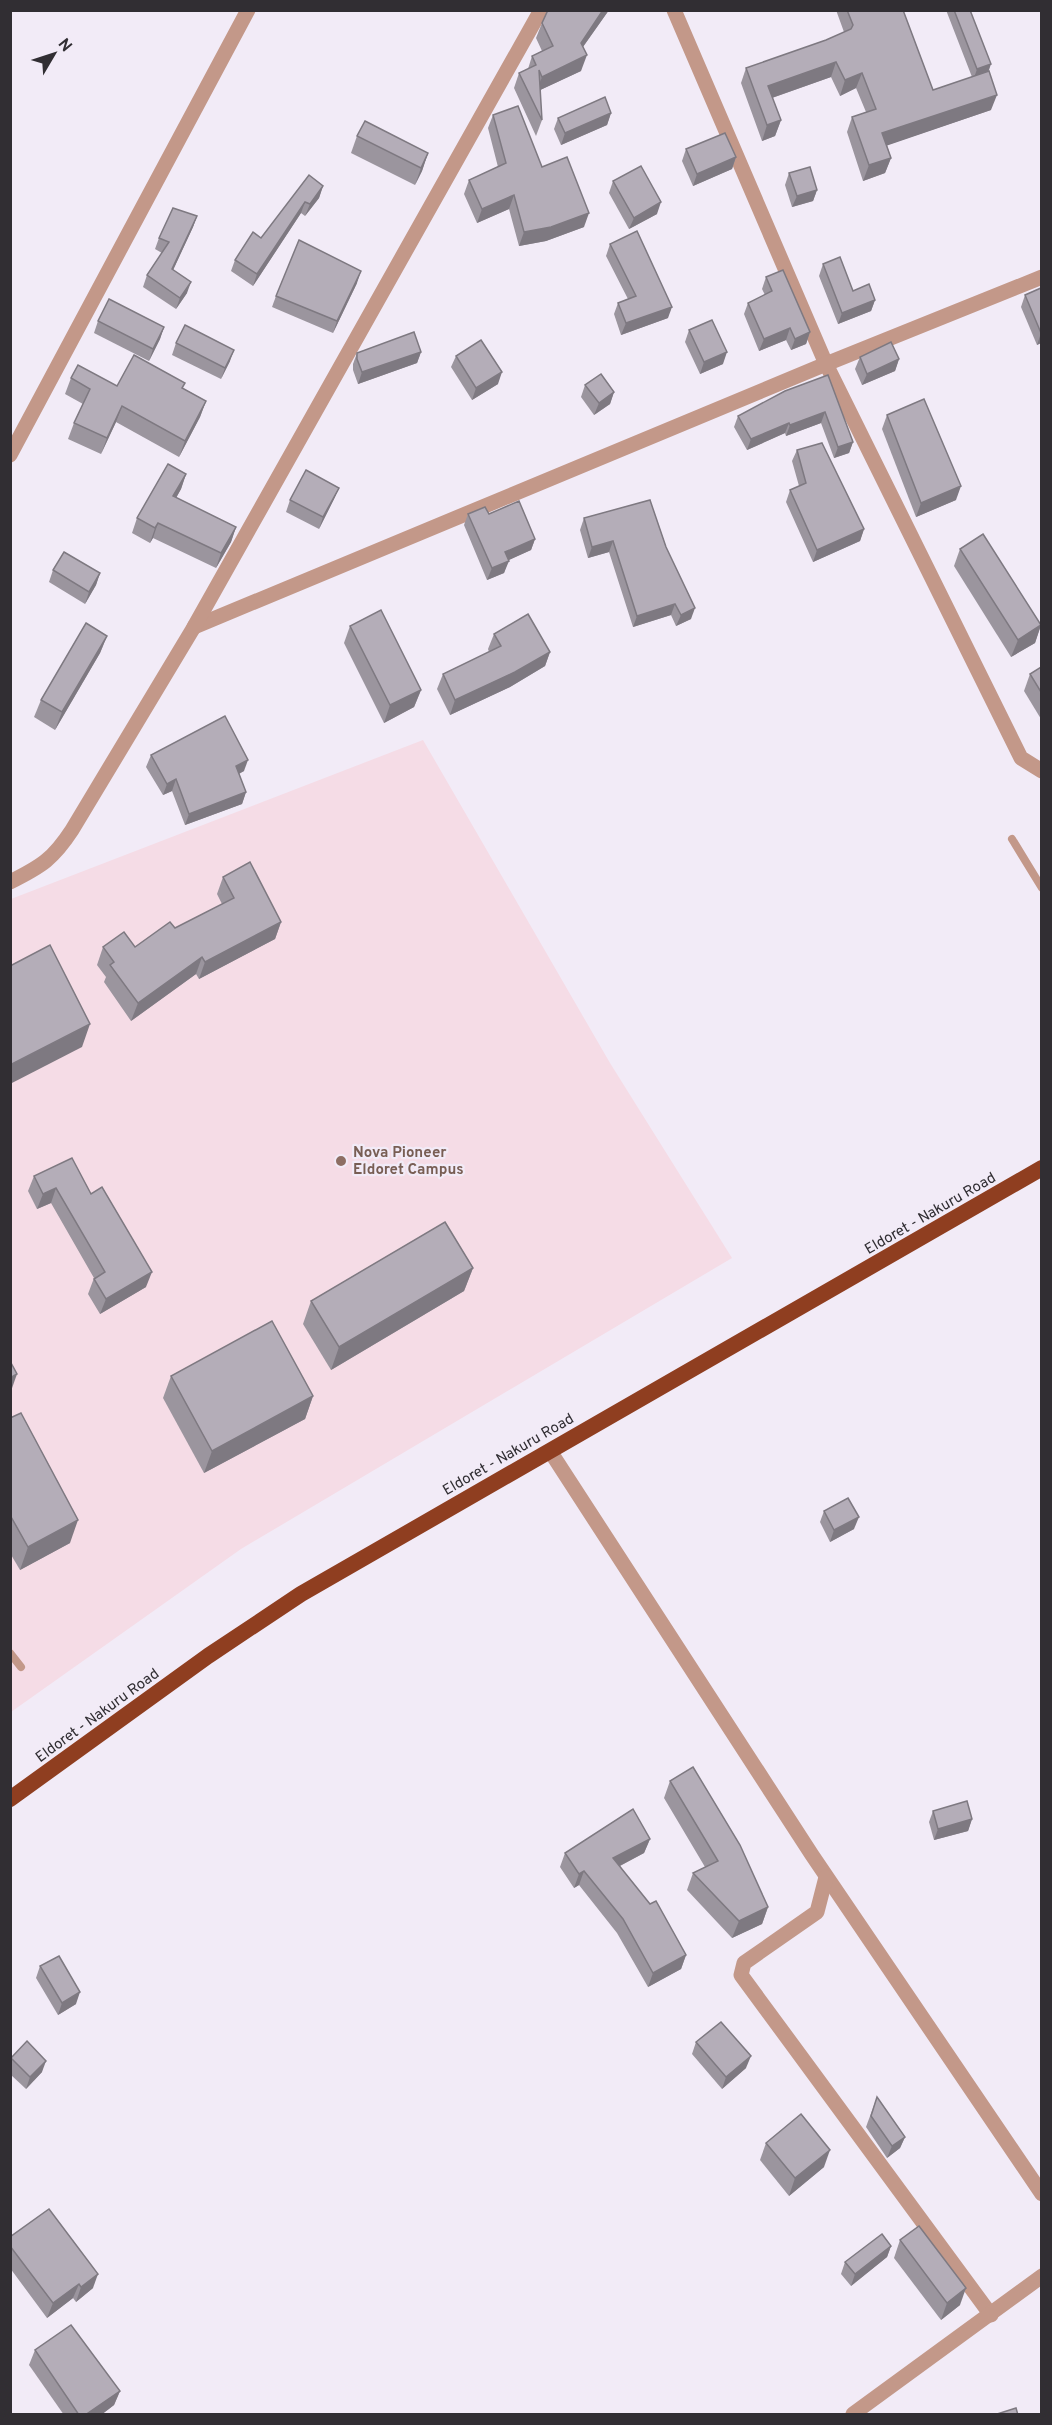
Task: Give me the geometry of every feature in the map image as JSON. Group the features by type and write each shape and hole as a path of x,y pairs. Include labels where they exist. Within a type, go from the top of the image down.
{"highway":[{"name":"Eldoret - Nakuru Road","path":"10,1799 208,1656 301,1594 1041,1168"}],"street":[{"path":"10,455 248,10"},
{"path":"10,882 36,869 56,854 194,627 541,10"},
{"path":"674,10 826,364 1021,758 1041,771"},
{"path":"194,627 1041,277"},
{"path":"550,1450 826,1877 1041,2194"},
{"path":"826,1877 817,1912 744,1963 741,1975 991,2316"},
{"path":"853,2415 991,2316 1041,2276"}],"lane":[{"path":"1012,839 1041,888"},
{"path":"10,1653 21,1667"}],"shaded area":[{"name":"Nova Pioneer Eldoret Campus","path":"423,740 610,1063 732,1258 241,1549 11,1712 11,899"}],"building":[{"path":"548,10 603,10 581,43 587,55 542,77 539,70 542,120 519,73 536,65 532,56 553,46 542,23"},
{"path":"847,10 903,10 933,90 989,71 997,95 882,133 891,158 869,165 852,117 876,109 862,73 845,80 836,62 768,86 781,120 767,125 746,68 851,29 853,25"},
{"path":"954,10 970,10 991,64 977,69"},
{"path":"605,97 611,113 565,133 558,118"},
{"path":"518,106 542,167 567,157 589,213 551,227 524,232 514,195 482,209 469,180 506,163 493,115"},
{"path":"365,121 428,153 421,168 357,136"},
{"path":"725,133 736,157 697,174 686,149"},
{"path":"641,166 661,202 634,218 613,181"},
{"path":"810,167 817,190 797,196 789,173"},
{"path":"309,175 323,186 310,204 305,202 257,274 235,260 253,232 261,238"},
{"path":"173,208 197,216 172,269 191,282 180,298 147,275 169,242 159,238"},
{"path":"637,231 672,307 626,323 618,303 636,296 610,244"},
{"path":"299,240 361,271 337,321 276,296"},
{"path":"840,257 853,291 869,284 875,300 842,313 823,264"},
{"path":"783,270 810,332 795,339 790,328 764,339 748,303 772,291 766,277"},
{"path":"1041,288 1041,333 1025,295"},
{"path":"109,299 164,327 153,349 98,321"},
{"path":"712,320 727,352 704,362 689,330"},
{"path":"185,325 234,350 225,368 176,343"},
{"path":"414,332 421,352 362,372 357,353"},
{"path":"481,340 502,372 476,388 456,356"},
{"path":"891,342 899,359 867,374 860,357"},
{"path":"134,355 185,383 182,388 206,401 185,441 122,406 107,438 74,423 90,389 71,378 78,365 117,386"},
{"path":"601,374 614,392 599,403 585,385"},
{"path":"828,375 853,442 838,447 825,412 790,425 789,423 751,439 738,416 785,391"},
{"path":"924,399 961,486 921,503 887,415"},
{"path":"822,443 864,529 817,550 790,490 806,483 797,450"},
{"path":"168,464 186,474 173,496 236,527 221,553 158,523 155,528 137,518"},
{"path":"306,470 339,488 323,517 290,500"},
{"path":"650,500 666,547 695,608 681,615 675,604 637,616 613,541 592,547 584,518"},
{"path":"519,501 535,539 505,552 509,561 492,568 468,514 485,507 489,514"},
{"path":"983,534 1041,625 1018,640 960,549"},
{"path":"64,552 100,573 89,592 53,570"},
{"path":"381,610 421,690 390,705 350,626"},
{"path":"528,614 550,652 515,672 455,700 443,674 501,646 494,634"},
{"path":"86,623 107,636 62,712 41,700"},
{"path":"1041,667 1041,692 1030,674"},
{"path":"225,716 248,760 236,766 246,792 189,814 176,779 167,784 151,755"},
{"path":"250,862 281,922 205,962 202,957 138,1003 110,965 114,962 103,947 124,932 135,947 170,922 175,928 234,898 223,877"},
{"path":"50,945 90,1024 10,1065 10,966"},
{"path":"72,1158 91,1194 102,1187 152,1272 106,1299 94,1279 105,1272 56,1188 43,1194 34,1176"},
{"path":"445,1222 473,1268 339,1347 311,1301"},
{"path":"272,1321 313,1396 212,1451 171,1376"},
{"path":"10,1361 17,1374 10,1378"},
{"path":"21,1413 78,1520 28,1547 10,1515 10,1418"},
{"path":"848,1498 859,1517 834,1530 824,1511"},
{"path":"693,1767 740,1845 768,1907 739,1921 693,1873 718,1861 670,1781"},
{"path":"967,1801 972,1819 938,1829 933,1811"},
{"path":"633,1809 650,1839 613,1858 650,1904 656,1901 686,1955 653,1973 623,1919 584,1871 579,1874 565,1853"},
{"path":"59,1956 80,1992 62,2003 40,1966"},
{"path":"721,2022 751,2056 726,2077 696,2042"},
{"path":"27,2041 46,2061 30,2077 11,2058"},
{"path":"877,2097 905,2137 892,2146 871,2116"},
{"path":"801,2114 830,2150 795,2178 766,2143"},
{"path":"49,2209 98,2274 81,2287 79,2284 53,2303 10,2246 10,2237"},
{"path":"919,2226 966,2288 947,2303 900,2240"},
{"path":"882,2234 891,2246 855,2274 845,2262"},
{"path":"71,2325 120,2391 85,2415 79,2415 35,2350"},
{"path":"1016,2408 1018,2415 994,2415"}],"place":[{"name":"Nova Pioneer Eldoret Campus","path":"341,1161"}]}
